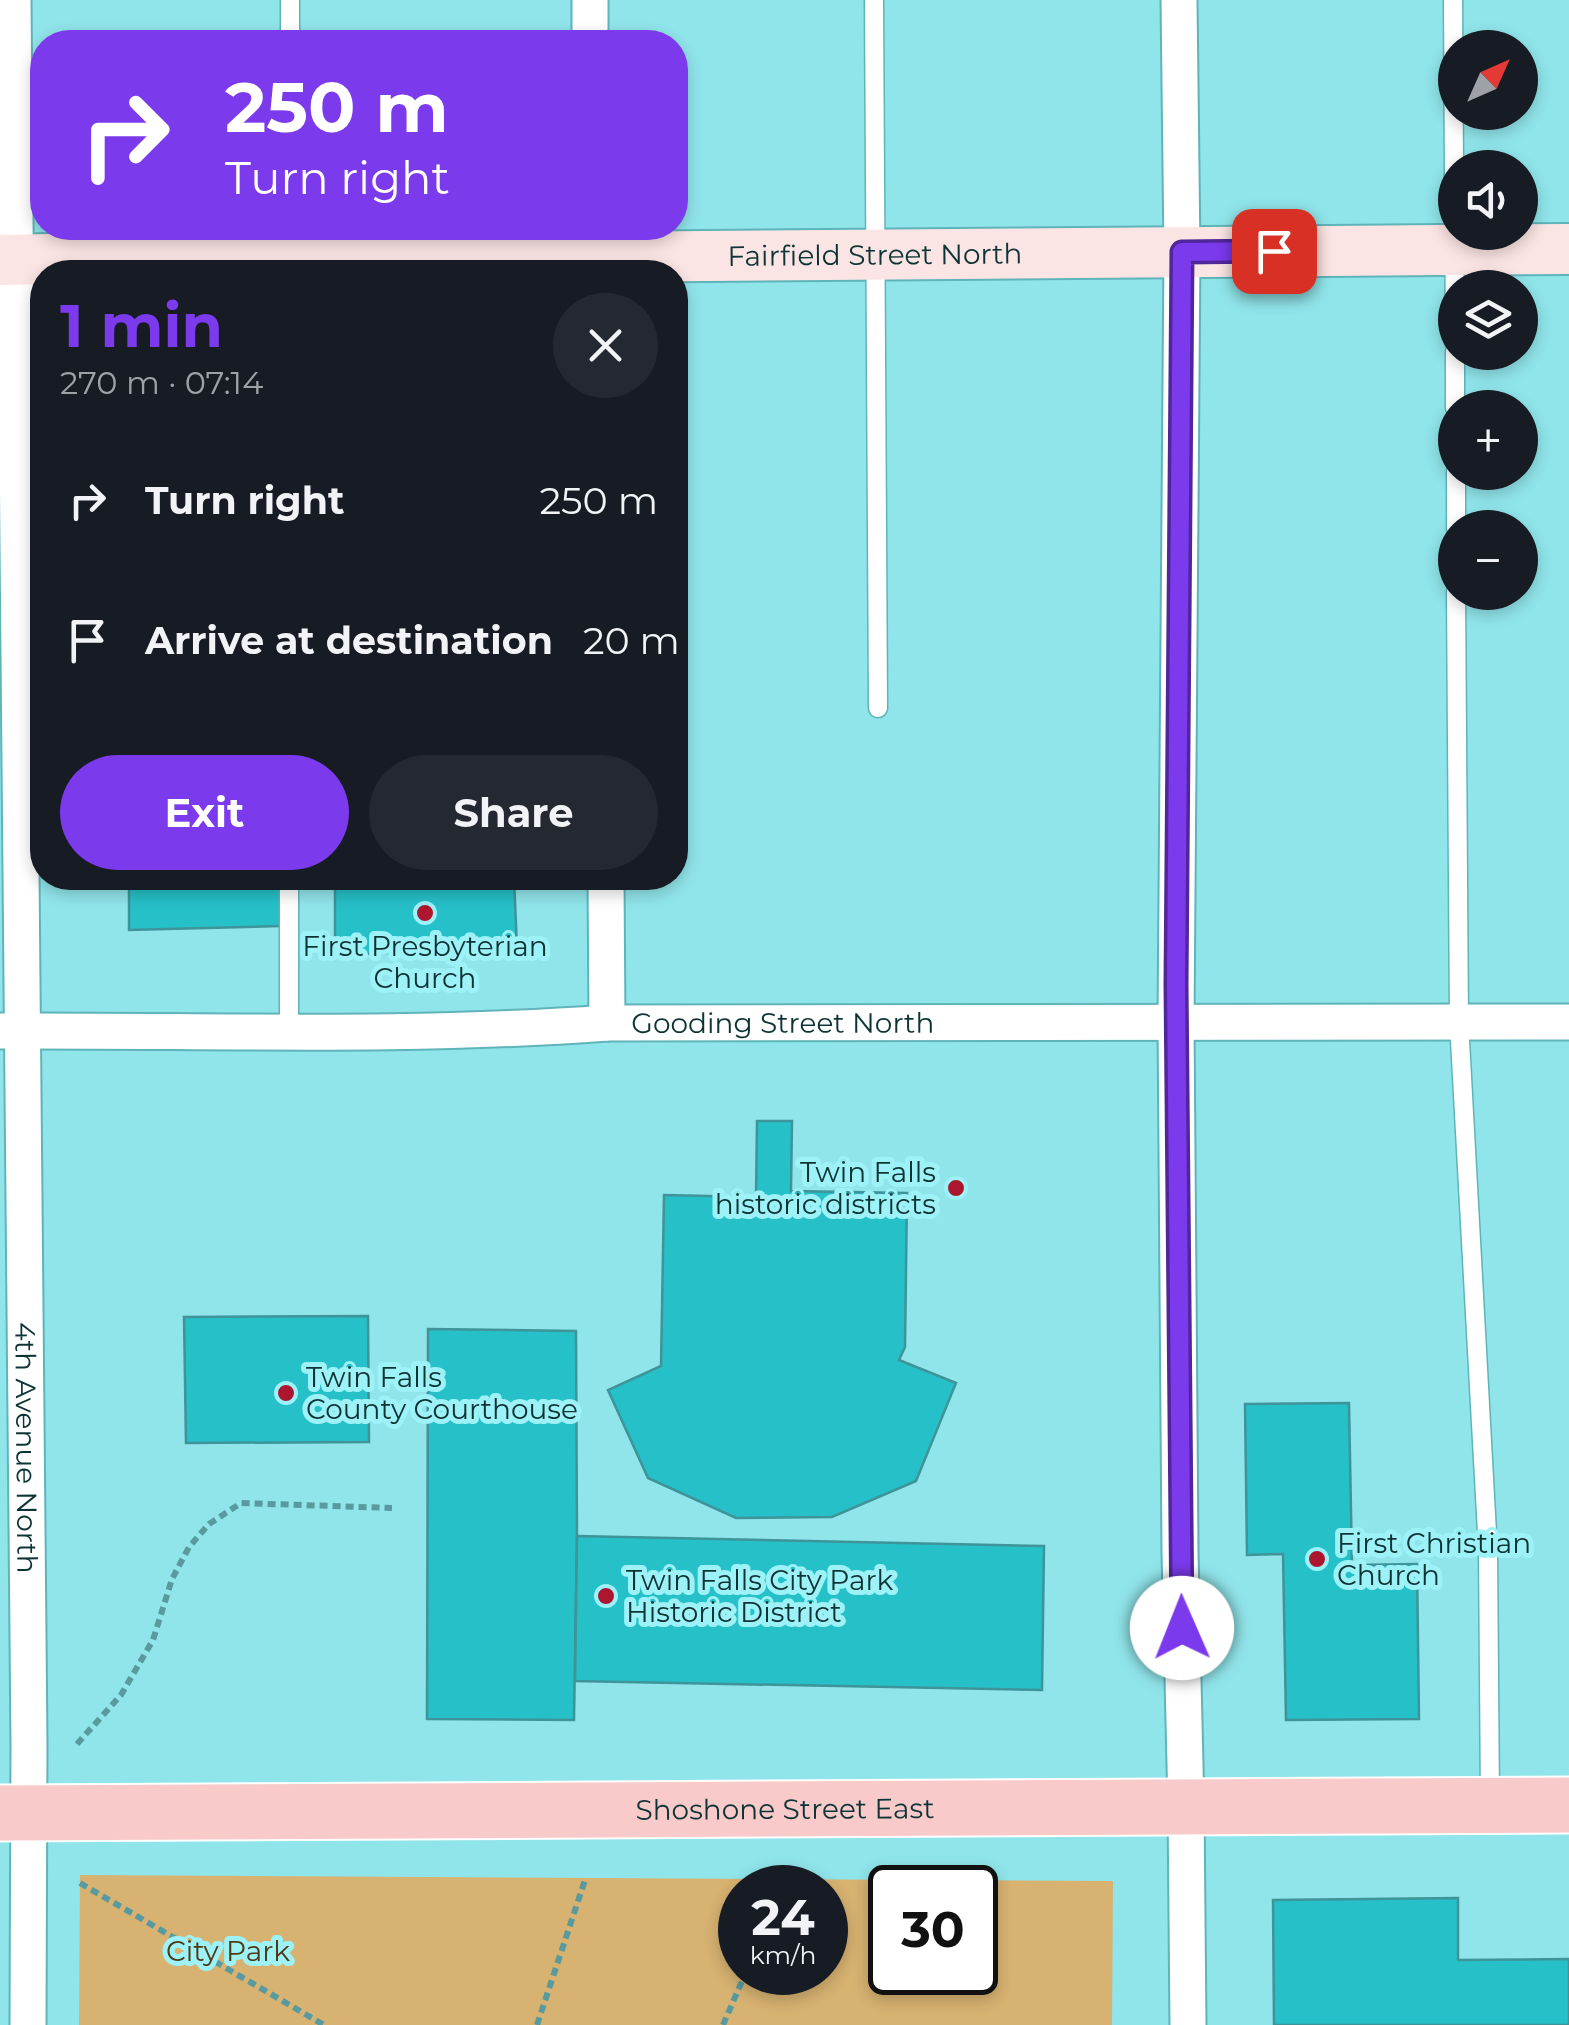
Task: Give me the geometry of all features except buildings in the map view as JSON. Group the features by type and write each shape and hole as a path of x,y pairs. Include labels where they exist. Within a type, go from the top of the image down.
{"main road":[{"name":"Shoshone Street East","path":"15,1813 1569,1806"}],"street":[{"name":"4th Avenue North","path":"13,0 8,260 15,1813 28,2025"},
{"path":"590,0 590,30"},
{"path":"1179,0 1182,252 1176,1021 1188,2025"},
{"name":"Fairfield Street North","path":"1538,249 1569,249"},
{"name":"Fairfield Street North","path":"8,260 591,252 1454,250"},
{"path":"606,890 607,1023"},
{"name":"Gooding Street North","path":"11,1031 536,1029 607,1023 1569,1022"}],"lane":[{"path":"290,0 290,30"},
{"path":"874,0 878,708"},
{"path":"1453,0 1454,150"},
{"path":"1454,250 1454,270"},
{"path":"1456,610 1459,1022 1488,1551 1490,1806"},
{"path":"289,890 289,1032"}],"path":[{"path":"77,1744 121,1695 153,1640 172,1579 189,1548 209,1524 241,1503 392,1508"},
{"path":"537,2025 586,1877"},
{"path":"80,1883 324,2025"},
{"path":"723,2025 736,1995"}],"green space":[{"name":"City Park","path":"80,1875 718,1879 718,1995 848,1995 848,1879 868,1880 868,1995 998,1995 998,1880 1113,1881 1112,2025 79,2025"}],"place":[{"name":"First Presbyterian Church","path":"425,913"},
{"name":"Twin Falls historic districts","path":"956,1188"},
{"name":"Twin Falls County Courthouse","path":"286,1393"},
{"name":"First Christian Church","path":"1317,1559"},
{"name":"Twin Falls City Park Historic District","path":"606,1596"}],"route":[{"path":"1182,1628 1176,984 1182,252 1274,251"}]}
